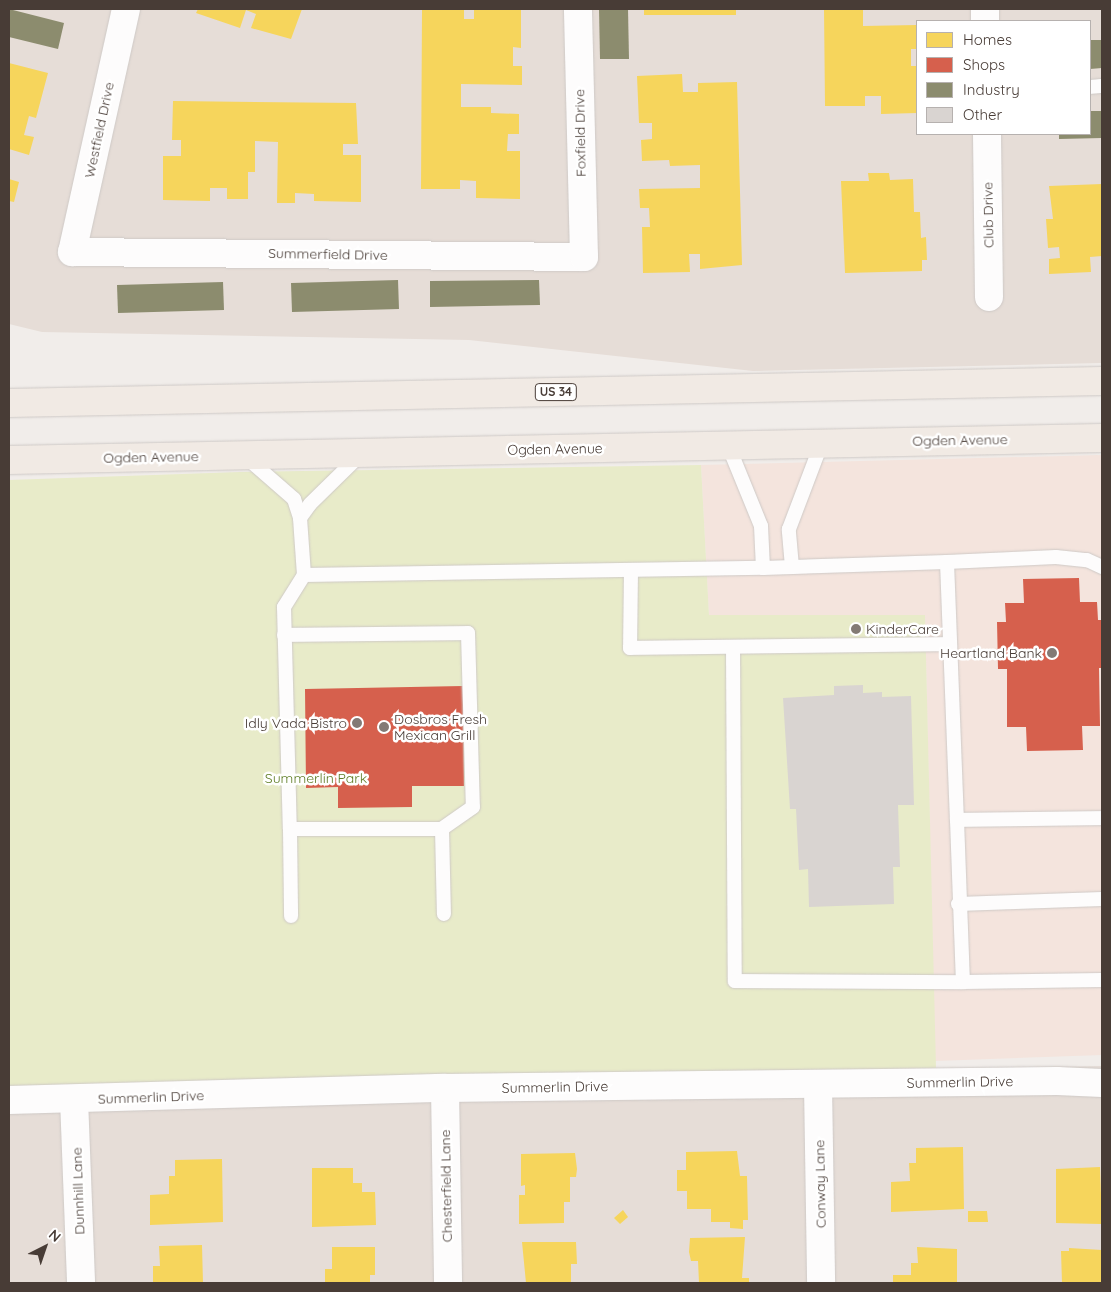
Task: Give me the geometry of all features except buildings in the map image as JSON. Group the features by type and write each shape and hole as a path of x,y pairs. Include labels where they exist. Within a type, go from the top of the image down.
{"main road":[{"name":"US 34","path":"9,403 1102,381"},
{"name":"Ogden Avenue","path":"9,460 822,442 1102,438"}],"street":[{"name":"Foxfield Drive","path":"578,9 584,257"},
{"name":"Westfield Drive","path":"72,252 120,10"},
{"name":"Club Drive","path":"987,135 989,297"},
{"name":"Summerfield Drive","path":"72,252 584,257"},
{"name":"Summerlin Drive","path":"9,1100 74,1100 445,1088 1056,1081 1102,1083"},
{"name":"Conway Lane","path":"818,1085 821,1283"},
{"name":"Chesterfield Lane","path":"445,1088 448,1283"},
{"name":"Dunnhill Lane","path":"74,1100 81,1283"}],"lane":[{"path":"792,567 789,530 822,442"},
{"path":"728,444 761,526 763,568"},
{"path":"300,518 310,504 362,453"},
{"path":"243,455 282,485 294,499 300,518 304,575 284,606 291,916"},
{"path":"304,575 763,568 1056,557 1087,560 1102,566"},
{"path":"947,562 957,820 958,904 964,982"},
{"path":"631,570 630,648 950,644"},
{"path":"284,635 468,633 473,807 442,829 290,828"},
{"path":"733,647 735,981 964,982 1102,980"},
{"path":"957,820 1102,818"},
{"path":"442,829 444,914"},
{"path":"958,904 1102,899"}],"shaded area":[{"path":"9,9 1102,9 1102,363 753,371 469,340 42,332 9,324"},
{"path":"1102,455 1102,1055 935,1061 925,615 709,615 701,465"},
{"path":"1102,1066 1102,1283 9,1283 9,1083"}],"green space":[{"name":"Summerlin Park","path":"701,465 709,615 925,615 936,1068 9,1092 9,480 240,472"}],"place":[{"name":"KinderCare","path":"856,629"},
{"name":"Heartland Bank","path":"1052,653"},
{"name":"Idly Vada Bistro","path":"357,723"},
{"name":"Dosbros Fresh Mexican Grill","path":"384,727"}]}
